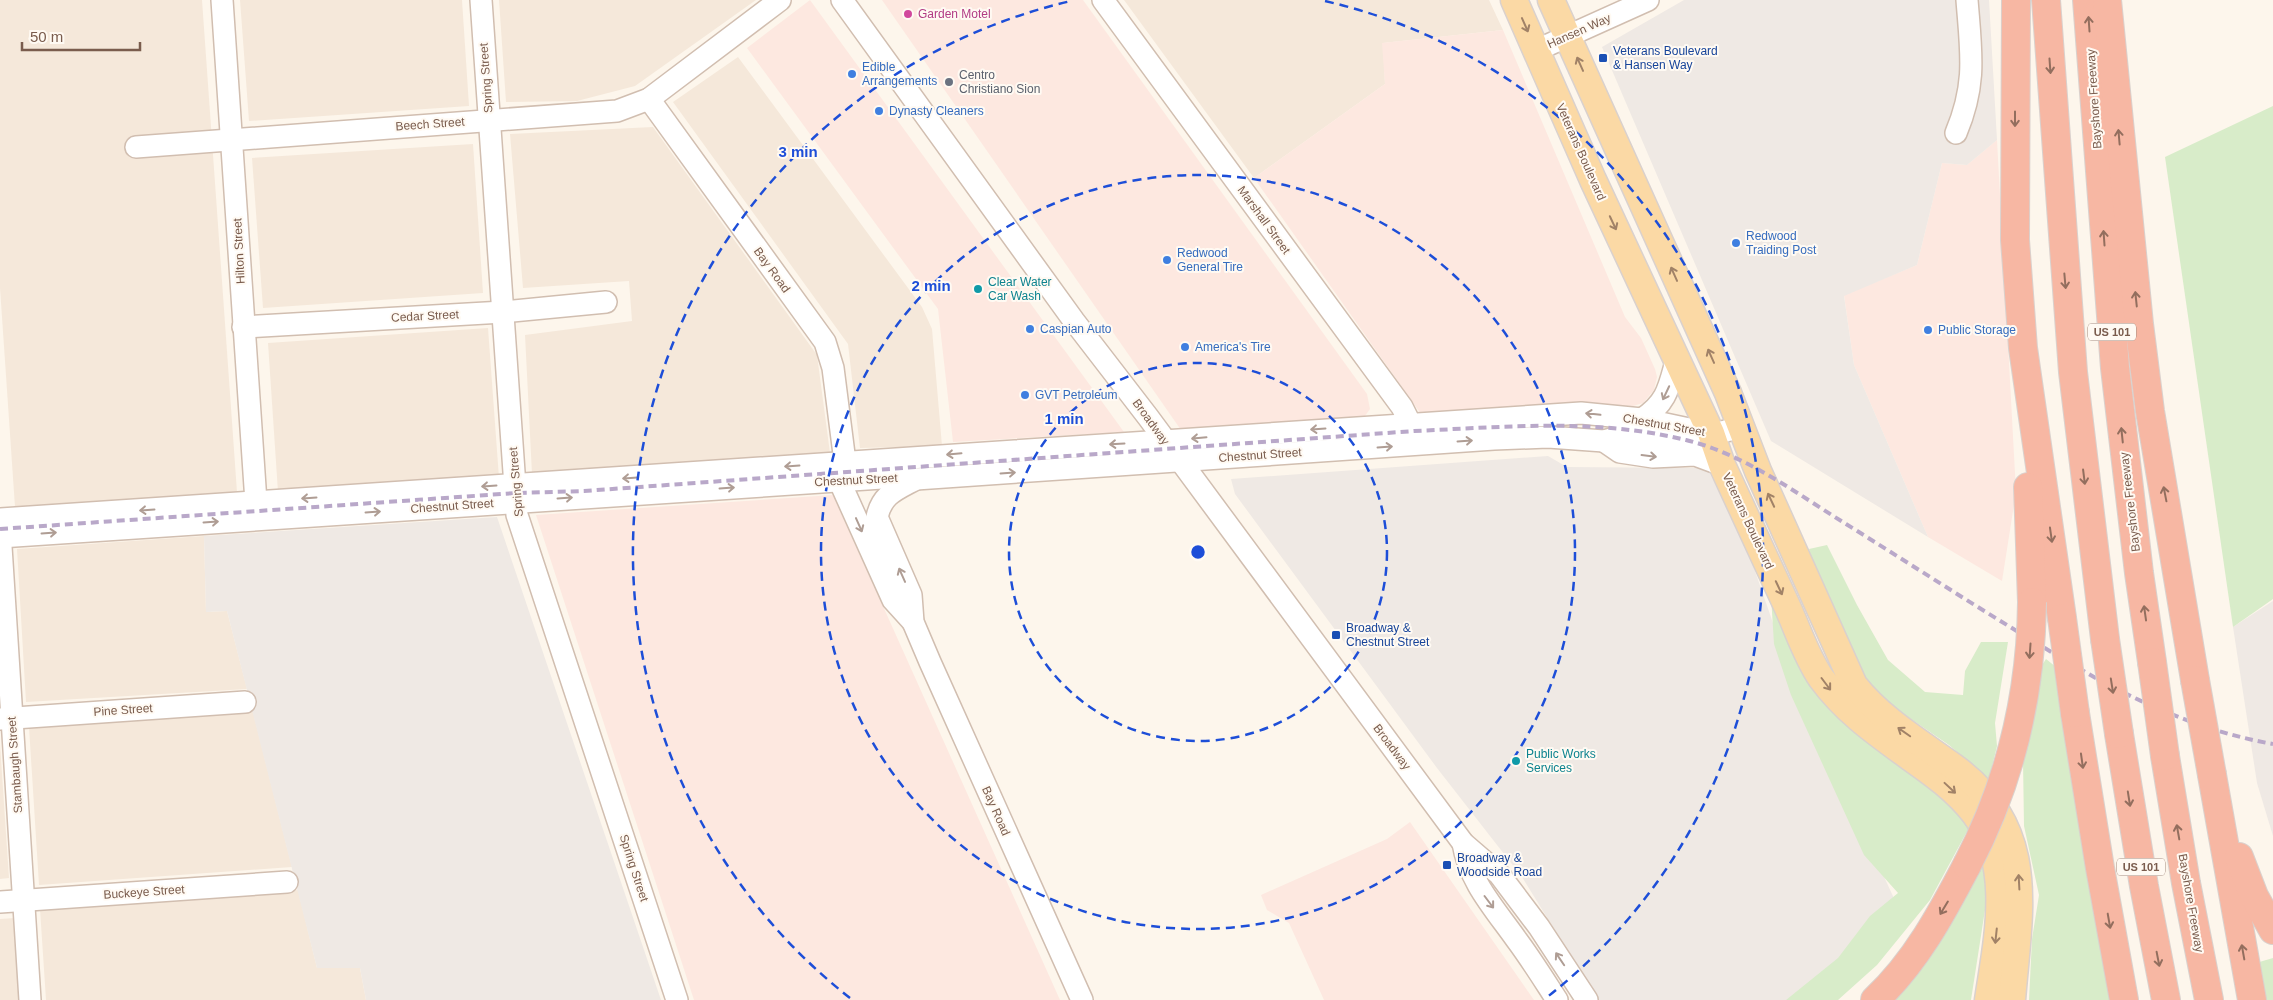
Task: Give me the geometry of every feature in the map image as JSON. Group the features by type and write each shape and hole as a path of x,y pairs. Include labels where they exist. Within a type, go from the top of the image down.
{"highway":[{"path":"2016,0 2015,240 2023,348 2075,713 2124,1000"},
{"name":"US 101","path":"2046,0 2072,362 2105,639 2144,886 2166,1000"},
{"name":"Bayshore Freeway","path":"2087,0 2115,368 2139,573 2186,883 2209,1000"},
{"path":"2107,0 2139,324 2157,454 2218,778 2252,1000"},
{"path":"1875,1000 1891,984 1916,953 1967,865 1991,814 2015,742 2030,662 2032,602 2023,399 2023,348"},
{"path":"2218,778 2245,874 2254,896 2273,930"}],"main road":[{"name":"Veterans Boulevard","path":"1514,0 1593,180 1711,433 1722,465 1811,661 1821,677 1844,705 1866,726 1941,779 1969,808 1984,829 1991,845 1999,883 1997,933 1988,1000"},
{"path":"1551,0 1743,427 1758,471 1854,685 1884,718 1973,783 1990,801 2011,839 2020,880 2012,1000"}],"street":[{"name":"Hilton Street","path":"222,0 256,502"},
{"name":"Spring Street","path":"481,0 517,515 677,1000"},
{"name":"Beech Street","path":"136,147 617,111 649,99 780,0"},
{"name":"Broadway","path":"842,0 1074,322 1180,460 1463,843 1499,874 1539,928 1587,1000"},
{"name":"Marshall Street","path":"1103,0 1380,378 1412,423 1419,444"},
{"name":"Hansen Way","path":"1536,50 1648,0"},
{"path":"1956,133 1966,106 1972,70 1967,0"},
{"name":"Bay Road","path":"649,99 825,342 833,368 842,471 893,600 913,622 1082,1000"},
{"name":"Cedar Street","path":"243,326 503,312 606,302"},
{"path":"1642,419 1656,410 1661,403 1667,392 1677,358"},
{"path":"1367,426 1376,422 1383,403 1380,378"},
{"name":"Chestnut Street","path":"0,537 516,493 842,471 1165,441 1412,423 1581,413 1642,419 1711,433"},
{"name":"Chestnut Street","path":"842,471 916,479 1419,444 1548,437 1604,441 1621,436 1661,442 1687,440 1743,427"},
{"path":"1604,441 1620,452 1653,457 1695,455 1722,465"},
{"name":"Bay Road","path":"913,622 911,595 877,517 880,504 889,494 916,479"},
{"name":"Chestnut Street","path":"0,519 256,502 516,493"},
{"name":"Stambaugh Street","path":"0,531 6,718 23,900 30,1000"},
{"name":"Pine Street","path":"6,718 245,702"},
{"name":"Broadway","path":"1463,843 1465,858 1478,888 1518,942 1557,1000"},
{"name":"Buckeye Street","path":"0,902 287,882"}],"shaded area":[{"path":"0,0 202,0 237,492 15,507 0,288"},
{"path":"240,0 462,0 469,106 249,121"},
{"path":"499,0 756,0 635,86 577,101 506,102"},
{"path":"810,0 1124,432 953,442 938,309 747,48"},
{"path":"882,0 1083,0 1367,394 1370,409 1362,420 1181,430"},
{"path":"1124,0 1489,0 1503,30 1383,43 1385,84 1254,178"},
{"path":"1684,0 1989,0 1997,140 1967,165 1942,163 1917,265 1844,296 1854,365 1928,537 1771,441 1602,47"},
{"path":"1503,30 1625,317 1641,338 1655,369 1657,377 1654,390 1643,403 1633,406 1587,404 1421,414 1254,178 1385,84 1382,43"},
{"path":"738,57 922,307 932,329 942,446 860,448 848,344 673,102"},
{"path":"653,127 817,355 830,453 532,474 525,335 632,321 629,281 523,288 510,134"},
{"name":"Public Storage","path":"1997,140 2016,492 2002,581 1928,537 1854,365 1844,295 1917,265 1942,163 1967,165"},
{"path":"473,144 483,293 263,308 252,158"},
{"path":"488,328 499,478 278,492 268,343"},
{"path":"1548,456 1567,467 1696,468 1709,472 1746,545 1790,672 1903,918 1820,1000 1598,1000 1522,877 1437,768 1235,494 1231,479"},
{"path":"833,495 1060,1000 694,1000 536,515"},
{"path":"497,517 661,1000 366,1000 360,968 317,968 227,611 206,612 204,536"},
{"path":"204,536 206,612 227,611 247,689 26,702 17,549"},
{"path":"2273,601 2273,836 2257,783 2233,627"},
{"path":"253,712 292,867 39,885 29,727"},
{"path":"0,744 9,878 0,879"},
{"path":"1410,822 1534,1000 1324,1000 1289,923 1267,910 1261,895 1387,839"},
{"path":"298,890 317,968 360,968 366,1000 46,1000 40,909"},
{"path":"15,918 21,1000 0,1000 0,919"}],"green space":[{"path":"2273,106 2273,599 2233,627 2165,157"},
{"path":"1827,545 1857,605 1888,660 1925,692 1963,695 1965,671 1981,642 2008,642 1995,723 1997,746 1989,779 1949,745 1879,697 1867,680 1814,568 1809,549"},
{"path":"1771,596 1800,662 1971,824 1930,900 1877,965 1838,1000 1786,1000 1838,958 1870,916 1898,893 1864,855 1791,695 1774,644"},
{"path":"2046,659 2056,667 2084,854 2110,1000 2029,1000 2032,939 2039,895 2024,826 2023,760 2039,670"},
{"path":"1983,852 1987,897 1971,1000 1892,1000"},
{"path":"2273,958 2273,1000 2264,1000 2256,963"}],"railway":[{"path":"0,529 516,493 584,491 1414,431 1517,426 1585,426 1618,429 1686,440 1707,446 1749,465 1789,487 2005,624 2101,681 2142,702 2184,719 2228,734 2273,744"}],"place":[{"name":"Garden Motel","path":"908,14"},
{"name":"Veterans Boulevard & Hansen Way","path":"1603,58"},
{"name":"Edible Arrangements","path":"852,74"},
{"name":"Centro Christiano Sion","path":"949,82"},
{"name":"Dynasty Cleaners","path":"879,111"},
{"name":"Redwood Traiding Post","path":"1736,243"},
{"name":"Redwood General Tire","path":"1167,260"},
{"name":"Clear Water Car Wash","path":"978,289"},
{"name":"Caspian Auto","path":"1030,329"},
{"name":"Public Storage","path":"1928,330"},
{"name":"America's Tire","path":"1185,347"},
{"name":"GVT Petroleum","path":"1025,395"},
{"name":"Broadway & Chestnut Street","path":"1336,635"},
{"name":"Public Works Services","path":"1516,761"},
{"name":"Broadway & Woodside Road","path":"1447,865"}]}
